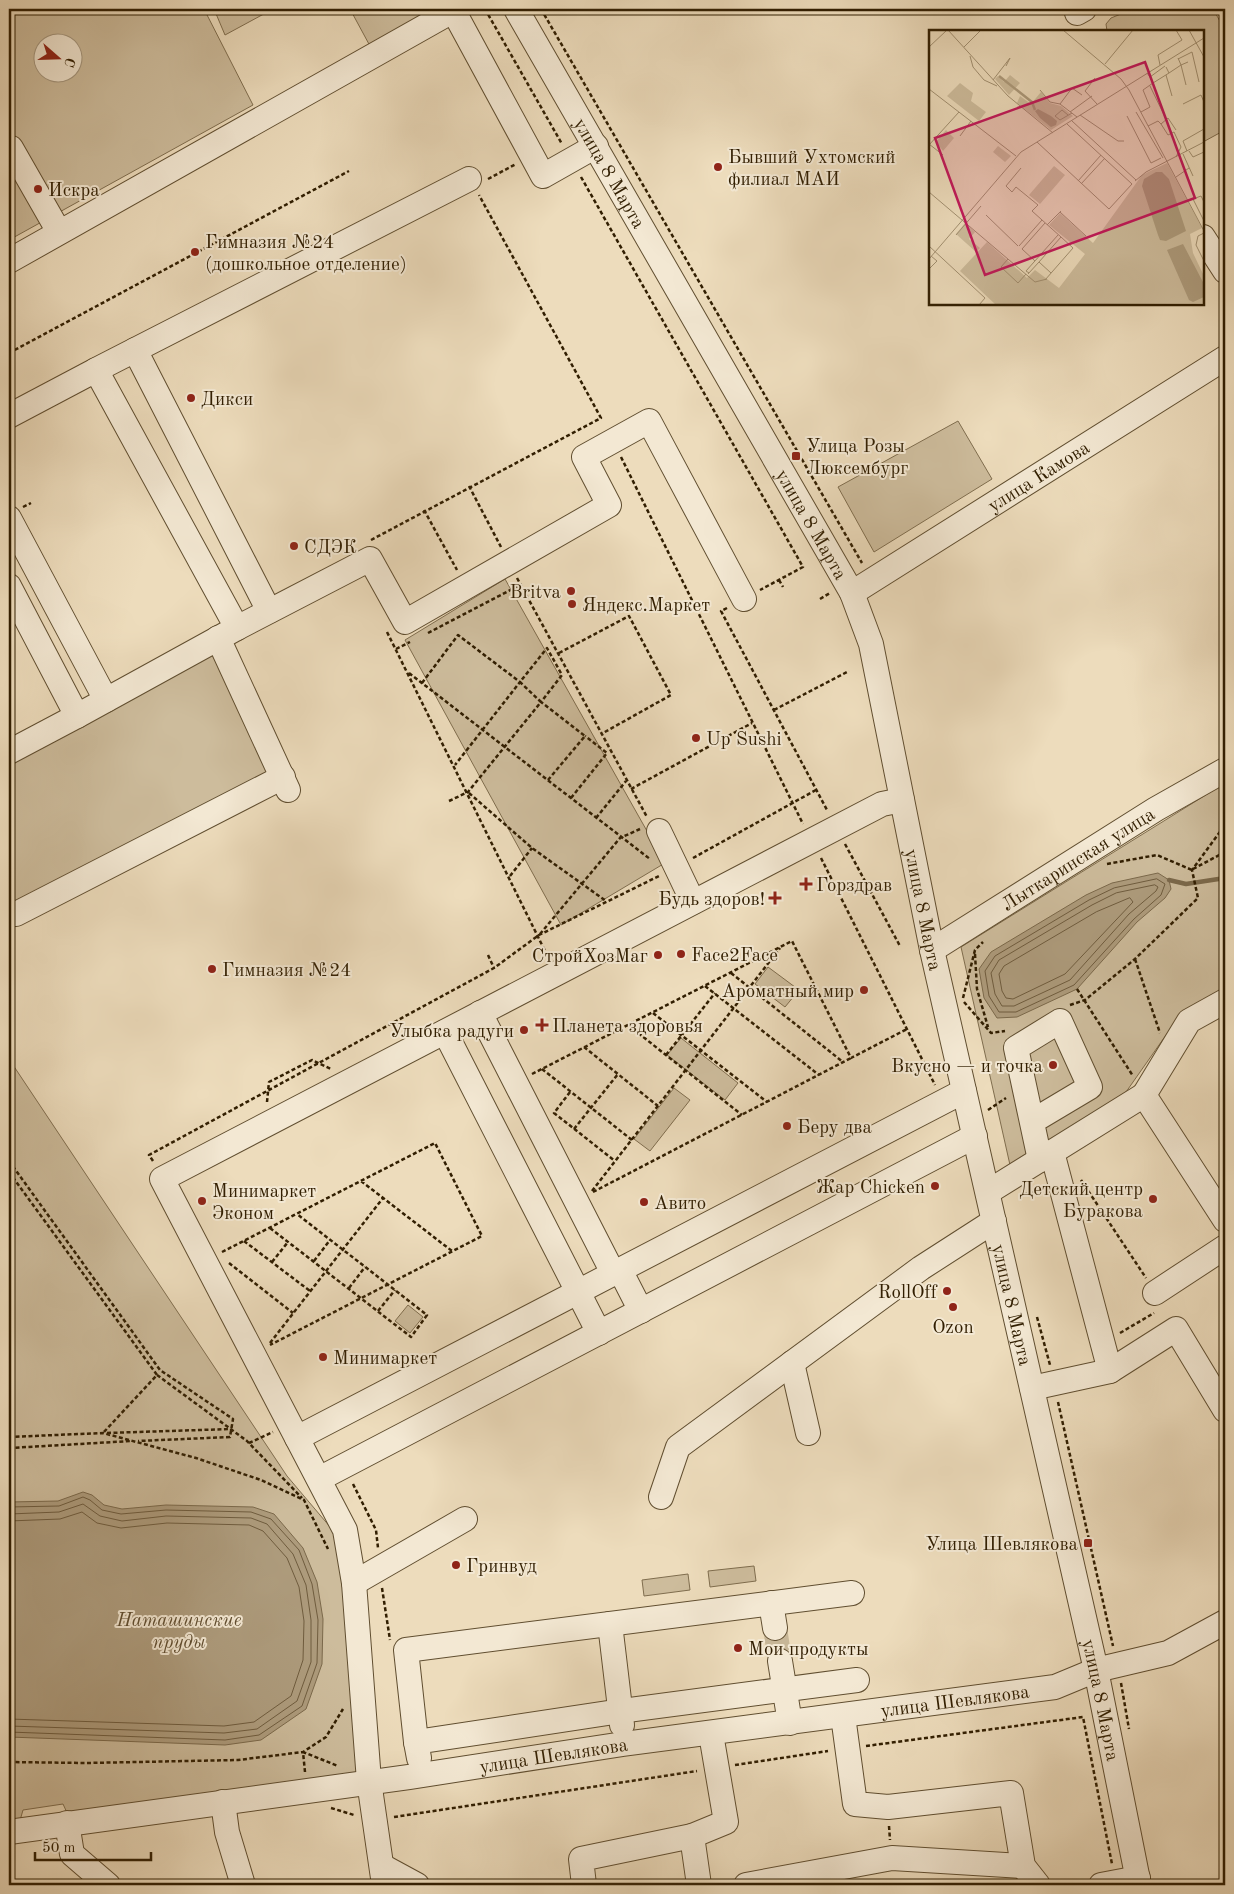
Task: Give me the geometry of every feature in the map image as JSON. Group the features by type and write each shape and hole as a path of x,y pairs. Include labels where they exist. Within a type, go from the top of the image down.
{"street":[{"path":"459,9 564,163"},
{"path":"459,9 543,176 596,146"},
{"path":"9,261 459,9"},
{"name":"улица 8 Марта","path":"516,9 852,593 871,644 932,950 1096,1670 1124,1883"},
{"path":"9,149 12,148 59,232"},
{"path":"9,416 135,350 471,182"},
{"path":"1204,239 1225,271"},
{"path":"135,350 269,611"},
{"name":"улица Камова","path":"852,593 1225,358"},
{"path":"16,914 286,784 227,633 96,370"},
{"path":"9,752 227,633 370,559 405,622 609,505 584,457 649,421 744,598"},
{"path":"9,518 106,700"},
{"path":"9,586 77,716"},
{"name":"Лыткаринская улица","path":"932,950 1156,809 1225,770"},
{"path":"417,1885 383,1876 369,1781 354,1583 345,1530 162,1179 836,827 882,804 902,800"},
{"path":"651,828 676,867 693,902"},
{"path":"988,1192 1144,1095 1189,1021 1225,1001"},
{"path":"480,1013 617,1272 641,1311"},
{"path":"445,1032 599,1333"},
{"path":"294,1431 578,1292 964,1091"},
{"path":"1144,1095 1225,1220"},
{"path":"1033,1121 1046,1156 1069,1180 1110,1371"},
{"path":"319,1479 975,1136"},
{"path":"661,1497 678,1447 921,1268 994,1222"},
{"path":"1156,1302 1225,1247"},
{"path":"1032,1388 1110,1371 1176,1329 1225,1410"},
{"path":"792,1363 808,1433"},
{"path":"354,1583 466,1519"},
{"path":"421,1774 406,1650 852,1593"},
{"path":"771,1603 775,1628"},
{"name":"улица Шевлякова","path":"9,1832 623,1744 711,1734 1055,1686 1096,1670 1168,1653 1225,1622"},
{"path":"610,1624 621,1711 623,1744"},
{"path":"780,1661 790,1723"},
{"path":"416,1742 621,1711 857,1680"},
{"path":"843,1716 855,1804 888,1806 1011,1793 1023,1866 1038,1885"},
{"path":"584,1885 581,1859 692,1836 726,1822 711,1734"},
{"path":"222,1802 227,1832 243,1885"},
{"path":"67,1823 72,1854 108,1885"},
{"path":"692,1836 699,1885"},
{"path":"746,1885 892,1858 1023,1866"}],"path":[{"path":"485,9 564,163 803,567 721,611 900,946"},
{"path":"541,9 872,580"},
{"path":"532,156 471,182 613,441 752,723 938,1091"},
{"path":"9,353 349,171"},
{"path":"364,544 469,486 601,418"},
{"path":"469,486 520,586 603,733 651,828 620,838 539,935"},
{"path":"424,510 466,587 476,610"},
{"path":"779,580 783,587"},
{"path":"422,636 520,586"},
{"path":"559,653 629,616 671,695 603,733"},
{"path":"387,631 550,960"},
{"path":"422,683 458,635 520,682 541,702 607,753 571,798"},
{"path":"396,649 414,640"},
{"path":"449,801 468,792 562,675 546,648 454,765"},
{"path":"407,671 620,838 652,860"},
{"path":"774,710 849,671"},
{"path":"631,789 752,723"},
{"path":"548,780 585,736"},
{"path":"596,818 627,780"},
{"path":"149,1155 494,968 539,935 676,867 816,790"},
{"path":"468,792 532,848 607,902"},
{"path":"1067,1006 1085,1000 1135,959 1198,898 1192,870 1225,825"},
{"path":"509,876 532,848"},
{"path":"1192,870 1225,852"},
{"path":"1101,867 1110,863 1157,855 1192,870"},
{"path":"986,939 975,950 963,1001 991,1033"},
{"path":"529,1075 792,942 851,1058"},
{"path":"781,947 589,1194 907,1029"},
{"path":"975,950 976,988 984,1020 991,1033"},
{"path":"488,954 494,968"},
{"path":"1135,959 1167,1056"},
{"path":"730,973 844,1062"},
{"path":"705,986 819,1075"},
{"path":"1077,989 1144,1095"},
{"path":"666,1055 715,993"},
{"path":"653,1012 767,1102"},
{"path":"628,1025 742,1115"},
{"path":"991,1033 1012,1030"},
{"path":"584,1047 658,1106"},
{"path":"542,1069 632,1140"},
{"path":"574,1129 618,1074"},
{"path":"570,1092 554,1112 615,1161"},
{"path":"218,1255 435,1143 482,1236 267,1346 383,1198"},
{"path":"9,1161 160,1370 232,1419 230,1437 9,1448"},
{"path":"9,1172 157,1375 249,1443 304,1500 328,1550"},
{"path":"1016,1195 1069,1180 1156,1302 1103,1344"},
{"path":"361,1181 452,1251"},
{"path":"270,1228 411,1337 428,1315 297,1214"},
{"path":"314,1261 330,1240"},
{"path":"244,1241 310,1291"},
{"path":"272,1262 288,1242"},
{"path":"226,1261 293,1313"},
{"path":"349,1288 365,1267"},
{"path":"378,1311 395,1290"},
{"path":"103,1433 157,1375"},
{"path":"9,1437 231,1429"},
{"path":"249,1443 294,1431"},
{"path":"103,1433 136,1441 261,1480 304,1500"},
{"path":"9,1762 87,1763 238,1760 303,1752 326,1737 342,1712 344,1702"},
{"path":"327,1807 375,1820 848,1748 1084,1717 1124,1883"},
{"path":"303,1752 338,1766"},
{"path":"303,1752 306,1776"},
{"path":"888,1806 892,1858"}],"green space":[{"path":"9,9 204,9 253,105 9,240"},
{"path":"214,9 273,9 225,35"},
{"path":"350,9 436,9 370,46"},
{"path":"1133,9 1213,9 1225,30 1225,130 1204,141 1204,30 1107,30 1106,24 1111,18"},
{"path":"958,421 992,479 874,552 838,487"},
{"path":"505,579 665,863 561,925 405,640"},
{"path":"213,651 271,775 9,910 9,764"},
{"path":"1225,783 1225,999 1178,1018 1126,1092 1010,1165 961,947"},
{"path":"768,967 799,990 785,1007 755,984"},
{"path":"681,1038 738,1083 725,1100 667,1055"},
{"name":"Наташинские пруды","path":"9,1059 287,1476 342,1541 365,1777 69,1817 63,1804 23,1810 19,1824 9,1826"},
{"path":"674,1088 690,1100 650,1151 634,1139"},
{"path":"408,1305 423,1317 410,1333 395,1321"},
{"path":"754,1566 756,1581 710,1587 708,1571"},
{"path":"688,1574 690,1590 644,1596 642,1580"}],"water":[{"path":"1158,873 1169,880 1171,889 1165,898 1137,922 1077,989 1017,1017 997,1018 984,998 979,969 991,952 1086,895 1112,883"},
{"name":"Наташинские пруды","path":"83,1492 92,1495 104,1505 122,1509 166,1505 253,1507 274,1514 303,1548 317,1582 323,1619 322,1664 306,1709 261,1740 225,1745 9,1737 9,1502 58,1501"}],"waterway":[{"path":"1169,880 1186,884 1225,878"}],"tunnel":[{"path":"775,1628 780,1661"}],"place":[{"name":"Бывший Ухтомский филиал МАИ","path":"718,167"},
{"name":"Искра","path":"38,189"},
{"name":"Гимназия №24 (дошкольное отделение)","path":"195,252"},
{"name":"Дикси","path":"191,398"},
{"name":"Улица Розы Люксембург","path":"796,456"},
{"name":"СДЭК","path":"294,546"},
{"name":"Britva","path":"571,591"},
{"name":"Яндекс.Маркет","path":"572,604"},
{"name":"Up Sushi","path":"696,738"},
{"name":"Горздрав","path":"806,884"},
{"name":"Будь здоров!","path":"775,898"},
{"name":"Face2Face","path":"681,954"},
{"name":"СтройХозМаг","path":"658,955"},
{"name":"Гимназия №24","path":"212,969"},
{"name":"Ароматный мир","path":"864,990"},
{"name":"Планета здоровья","path":"542,1025"},
{"name":"Улыбка радуги","path":"524,1030"},
{"name":"Вкусно — и точка","path":"1053,1065"},
{"name":"Беру два","path":"787,1126"},
{"name":"Жар Chicken","path":"935,1186"},
{"name":"Детский центр Буракова","path":"1153,1199"},
{"name":"Минимаркет Эконом","path":"202,1201"},
{"name":"Авито","path":"644,1202"},
{"name":"RollOff","path":"947,1291"},
{"name":"Ozon","path":"953,1307"},
{"name":"Минимаркет","path":"323,1357"},
{"name":"Улица Шевлякова","path":"1088,1543"},
{"name":"Гринвуд","path":"456,1565"},
{"name":"Мои продукты","path":"738,1648"}]}
